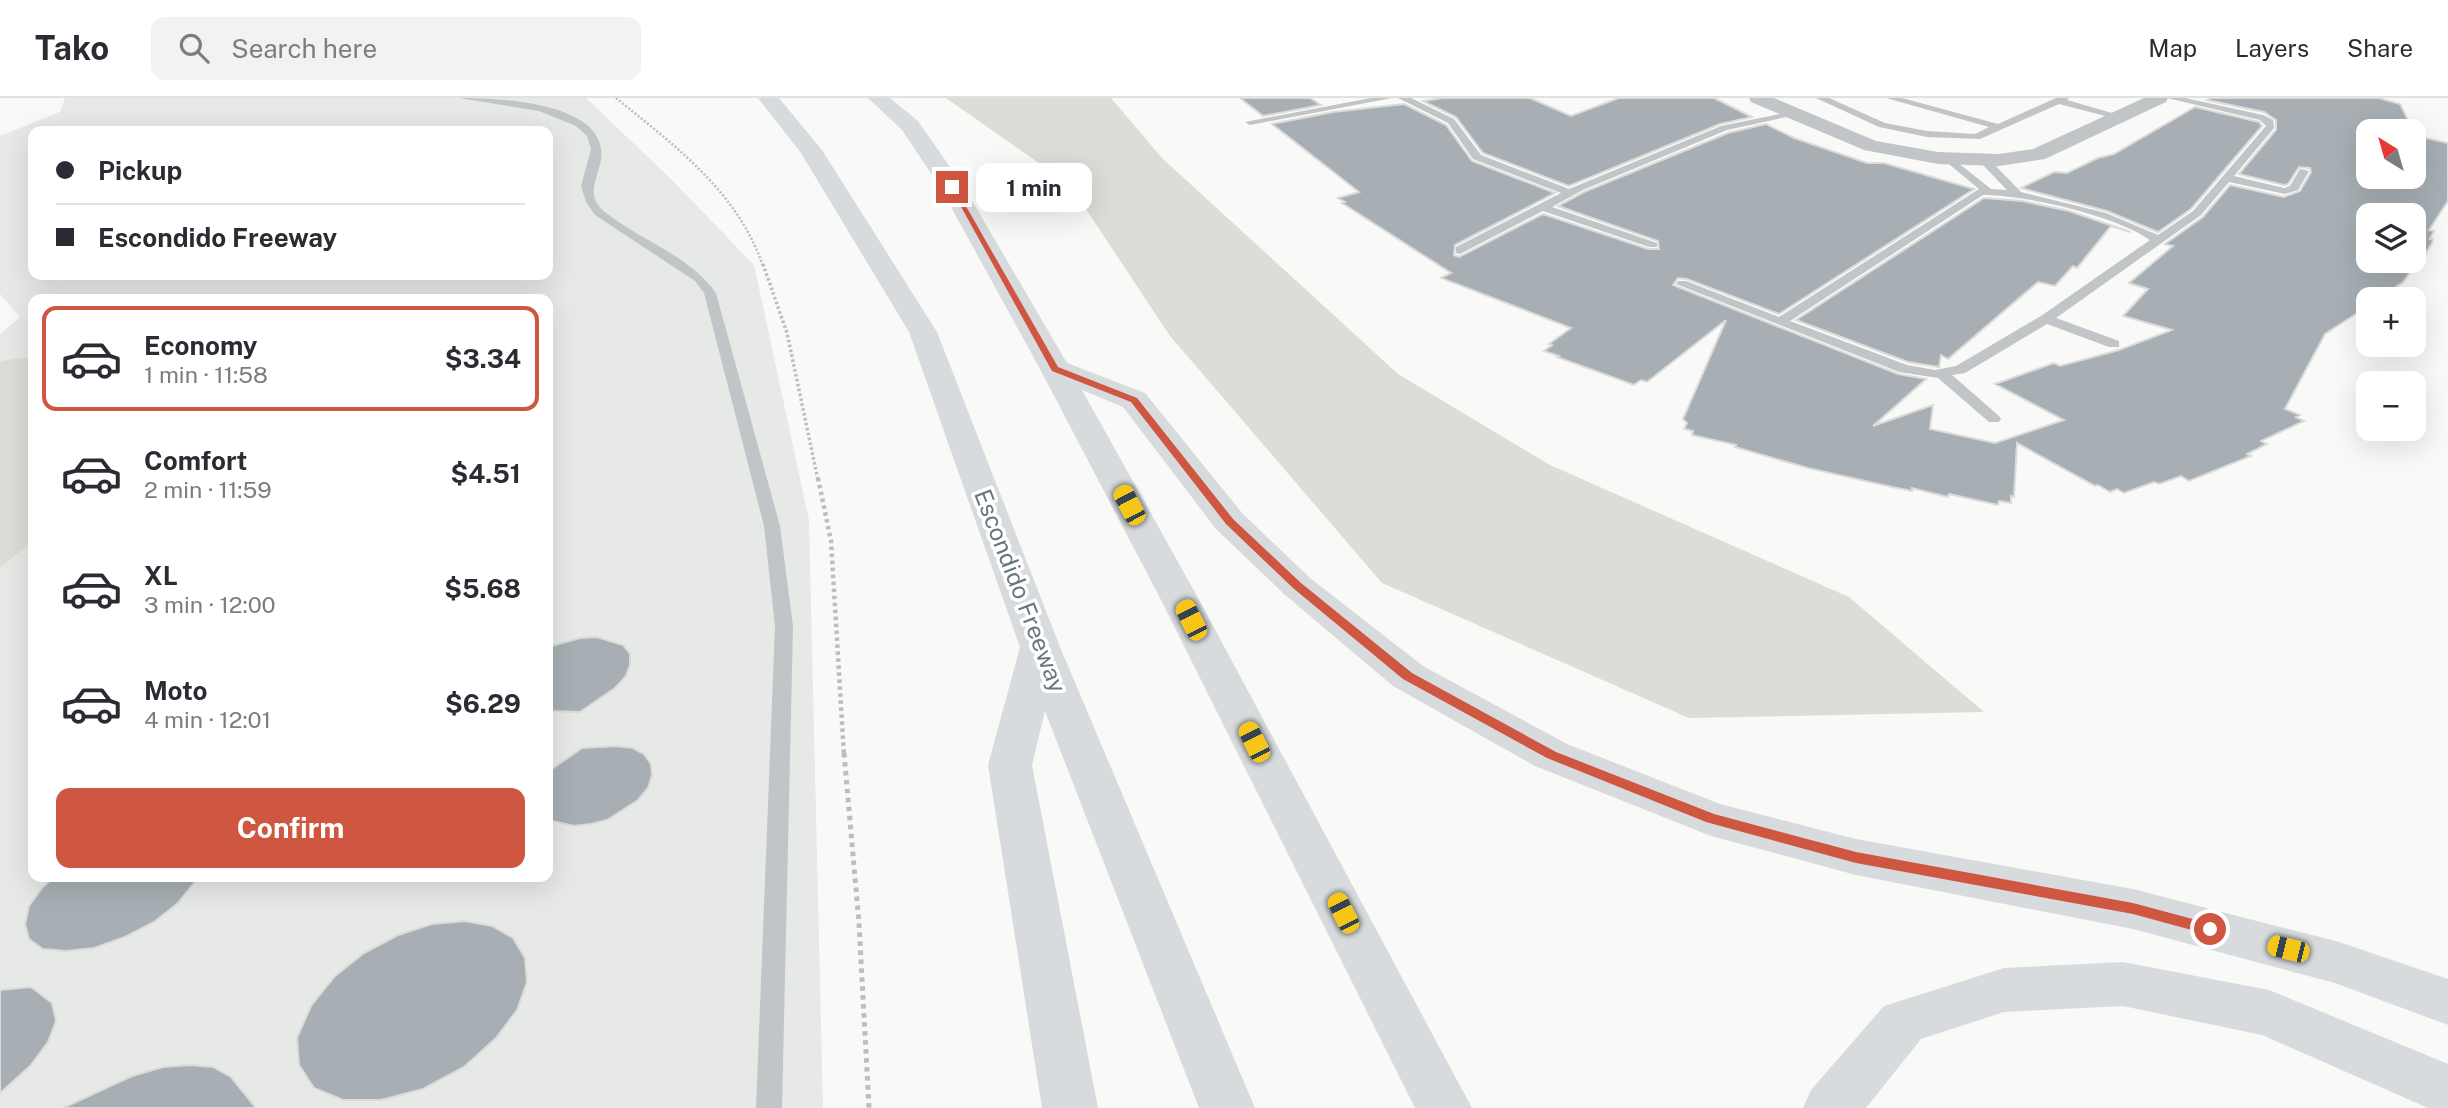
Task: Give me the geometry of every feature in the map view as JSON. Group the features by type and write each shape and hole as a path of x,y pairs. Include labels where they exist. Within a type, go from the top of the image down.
{"highway":[{"name":"Escondido Freeway","path":"768,98 811,150 923,332 1040,648 1227,1108"},
{"path":"878,98 910,126 952,187 1055,369 1178,596 1444,1108"},
{"path":"1055,369 1134,400 1229,521 1297,586 1408,676 1552,755 1711,819 1856,857 2133,909 2339,963 2448,1002"},
{"path":"1040,648 1010,765 1070,1108"},
{"path":"1831,1108 1903,1022 2004,990 2123,984 2269,1013 2448,1090"}],"street":[{"path":"1758,98 1871,146 1948,158 1984,160 2038,155 2159,98"}],"lane":[{"path":"464,98 550,110 578,123 593,136 596,150 585,183 589,200 600,214 699,278 710,293 772,526 784,625 769,1108"},
{"path":"1250,122 1387,98"},
{"path":"1403,98 1451,121 1477,157 1570,192"},
{"path":"1821,98 1882,125 1927,134 1976,137 2062,99 2121,117"},
{"path":"1891,98 1999,127"},
{"path":"1682,284 1904,369 1941,373 1959,370 2046,319 2197,213 2271,126 2270,122 2263,118 2172,98"},
{"path":"1461,250 1570,192 1724,128 1795,114"},
{"path":"1948,158 1987,191"},
{"path":"1984,160 2018,194"},
{"path":"2227,178 2285,191 2294,188 2304,171"},
{"path":"1780,322 1980,192 2018,194 2135,225 2154,235 2159,241"},
{"path":"1542,207 1653,245"},
{"path":"2046,319 2114,344"},
{"path":"1941,373 1994,419"}],"shaded area":[{"path":"65,98 586,98 671,179 754,265 809,520 823,1108 0,1108 0,568 28,545 28,882 553,882 553,294 28,294 28,357 0,361 0,334 20,317 0,294 0,136 60,112"},
{"path":"946,98 1111,98 1162,158 1398,374 1550,465 1849,597 1984,712 1689,718 1382,583 1170,336 1070,185"},
{"path":"28,357 28,545 0,568 0,361"}],"building":[{"path":"1240,98 1310,98 1321,105 1263,116"},
{"path":"1443,98 1530,98 1571,116 1619,98 1714,98 1752,117 1720,124 1569,186 1483,153 1456,117 1423,101"},
{"path":"2379,98 2400,104 2408,119 2356,119 2356,189 2426,189 2426,138 2448,143 2448,201 2429,230 2434,231 2430,239 2433,239 2426,253 2426,203 2356,203 2356,273 2410,273 2396,287 2356,287 2356,314 2325,334 2285,409 2300,415 2296,417 2304,421 2261,441 2267,444 2247,454 2251,456 2189,481 2181,476 2124,493 2117,489 2110,492 2095,486 2017,443 2014,497 2011,496 2011,503 1999,501 1998,505 1912,488 1912,491 1808,468 1735,447 1736,445 1692,435 1693,431 1684,429 1687,423 1683,419 1726,320 1647,382 1641,380 1634,385 1557,357 1559,356 1544,351 1571,328 1441,278 1451,273 1342,203 1345,202 1338,198 1359,192 1272,124 1333,112 1404,104 1446,125 1472,161 1555,193 1455,245 1454,255 1459,257 1543,214 1648,249 1659,249 1658,241 1558,206 1584,192 1728,133 1766,124 1794,138 1867,163 1884,163 1974,189 1779,314 1687,279 1678,278 1673,285 1898,374 1926,379 1873,426 1933,405 1930,429 1995,443 2064,420 1995,384 2054,363 2060,366 2119,350 2172,330 2123,316 2148,289 2129,283 2173,246 2165,244 2203,217 2230,185 2284,197 2300,191 2311,172 2310,168 2299,167 2288,184 2284,185 2239,174 2276,130 2276,120 2264,112 2207,100"},
{"path":"2195,107 2259,122 2262,126 2191,209 2158,232 2107,211 2021,188 2054,172 2067,173 2098,158 2114,154"},
{"path":"1984,198 2022,201 2069,211 2131,232 2111,226 2077,268 2073,266 2055,286 2038,282 1948,359 1941,355 1939,367 1908,362 1796,320"},
{"path":"597,637 623,645 630,654 626,676 615,688 580,712 553,711 553,646 580,638"},
{"path":"617,746 633,748 644,754 651,764 652,775 648,788 638,800 607,820 574,826 553,821 553,768 582,748"},
{"path":"49,882 195,882 178,903 154,922 125,937 94,948 66,951 43,949 29,939 25,924 29,906"},
{"path":"465,921 492,926 513,938 525,958 527,982 517,1010 496,1038 464,1067 423,1089 381,1100 343,1100 314,1088 299,1065 297,1038 311,1006 335,976 364,953 398,935 432,924"},
{"path":"31,987 52,1003 56,1021 48,1042 30,1066 0,1093 0,990"},
{"path":"163,1067 213,1067 231,1077 256,1108 63,1108 132,1076"}],"route":[{"path":"952,187 1055,369 1134,400 1229,521 1297,586 1408,676 1552,755 1711,819 1856,857 2133,909 2210,929"}]}
